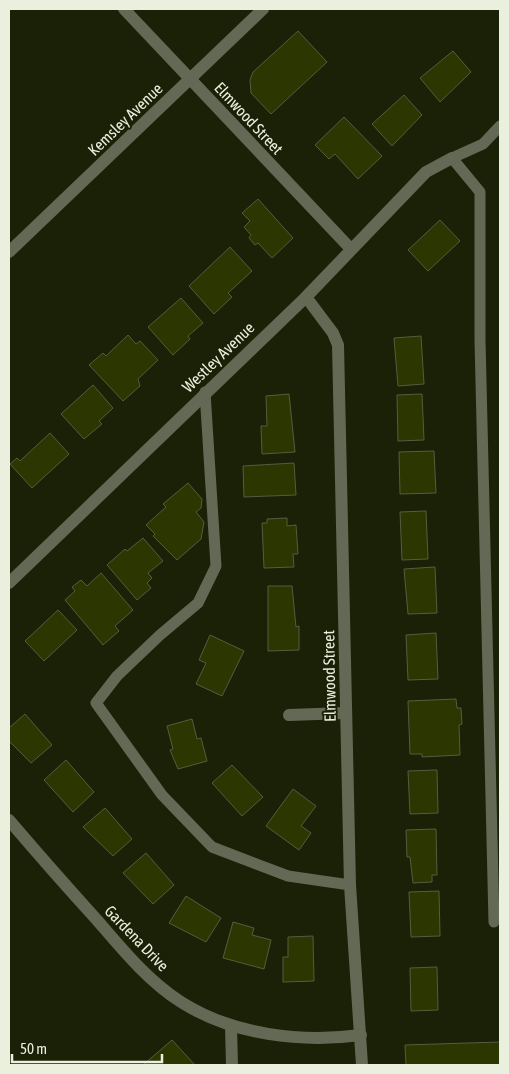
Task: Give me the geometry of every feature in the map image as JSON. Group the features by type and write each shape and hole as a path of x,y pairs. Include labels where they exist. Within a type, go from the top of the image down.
{"street":[{"name":"Elmwood Street","path":"124,9 350,248"},
{"name":"Kemsley Avenue","path":"9,252 263,9"},
{"name":"Westley Avenue","path":"9,584 205,392 306,297 350,248 426,172 452,158"},
{"name":"Elmwood Street","path":"306,297 333,333 338,345 350,884 362,1065"},
{"path":"289,716 346,713"},
{"name":"Gardena Drive","path":"9,820 136,965 181,1002 231,1026 267,1034 339,1038 361,1035"},
{"path":"231,1026 232,1065"}],"lane":[{"path":"494,922 480,340 480,192 452,158 483,144 500,126"},
{"path":"205,392 216,566 198,603 160,635 117,676 96,702 162,795 212,848 288,876 350,884"}],"building":[{"path":"298,31 327,62 271,114 251,93 250,80 253,72"},
{"path":"453,51 471,72 440,102 420,78"},
{"path":"404,95 422,115 392,146 372,124"},
{"path":"344,117 382,156 358,179 335,154 329,159 315,145"},
{"path":"258,199 293,238 272,258 258,243 255,245 249,238 251,235 244,227 250,221 242,213"},
{"path":"440,220 460,241 428,271 408,250"},
{"path":"230,247 252,271 228,293 232,297 214,314 189,286"},
{"path":"181,298 203,323 188,336 190,339 173,355 148,327"},
{"path":"128,335 136,344 140,341 158,360 138,379 140,386 123,401 89,365 103,353 106,356"},
{"path":"421,336 424,384 398,386 394,338"},
{"path":"93,385 113,408 99,421 102,424 84,439 61,414"},
{"path":"289,394 295,452 262,454 261,426 267,426 266,396"},
{"path":"422,394 424,440 398,441 397,395"},
{"path":"50,433 69,454 32,488 10,464 17,458 20,461"},
{"path":"434,451 436,493 400,494 399,452"},
{"path":"294,463 296,495 244,497 243,466"},
{"path":"188,483 202,499 201,508 196,512 204,522 201,539 177,560 153,536 155,534 146,525 166,507 163,504"},
{"path":"426,511 428,559 402,560 400,512"},
{"path":"287,518 287,526 296,525 298,554 293,554 294,567 264,568 262,523 267,523 267,519"},
{"path":"143,538 163,561 148,573 152,578 147,583 151,588 137,600 107,565 125,549 127,551"},
{"path":"435,567 437,613 408,614 404,569"},
{"path":"101,573 133,610 115,626 119,631 103,645 65,600 75,591 72,587 81,580 87,586"},
{"path":"268,586 292,586 296,627 299,626 299,650 268,651"},
{"path":"58,610 77,630 44,661 25,641"},
{"path":"436,633 438,679 408,680 406,635"},
{"path":"210,635 244,651 222,696 196,684 206,663 199,660"},
{"path":"456,699 457,708 461,708 462,724 459,725 460,755 422,757 422,754 410,754 408,701"},
{"path":"25,714 52,745 31,763 9,741 9,728"},
{"path":"192,719 197,739 201,738 207,761 178,769 170,750 173,749 167,726"},
{"path":"66,760 94,792 73,812 44,780"},
{"path":"232,765 263,797 242,816 212,783"},
{"path":"437,770 438,813 410,814 408,771"},
{"path":"293,789 316,806 301,826 311,833 299,850 266,826"},
{"path":"105,808 132,839 113,856 83,827"},
{"path":"436,829 437,875 432,875 432,882 413,883 410,857 407,857 406,830"},
{"path":"146,853 174,885 153,904 123,873"},
{"path":"439,891 440,936 411,937 409,892"},
{"path":"186,896 221,918 206,942 169,923"},
{"path":"233,922 254,928 252,935 271,940 264,969 223,958"},
{"path":"313,936 314,981 283,982 283,957 288,957 288,937"},
{"path":"437,967 438,1010 411,1011 410,968"},
{"path":"172,1040 195,1065 143,1065"},
{"path":"500,1042 500,1065 406,1065 405,1045"}]}
